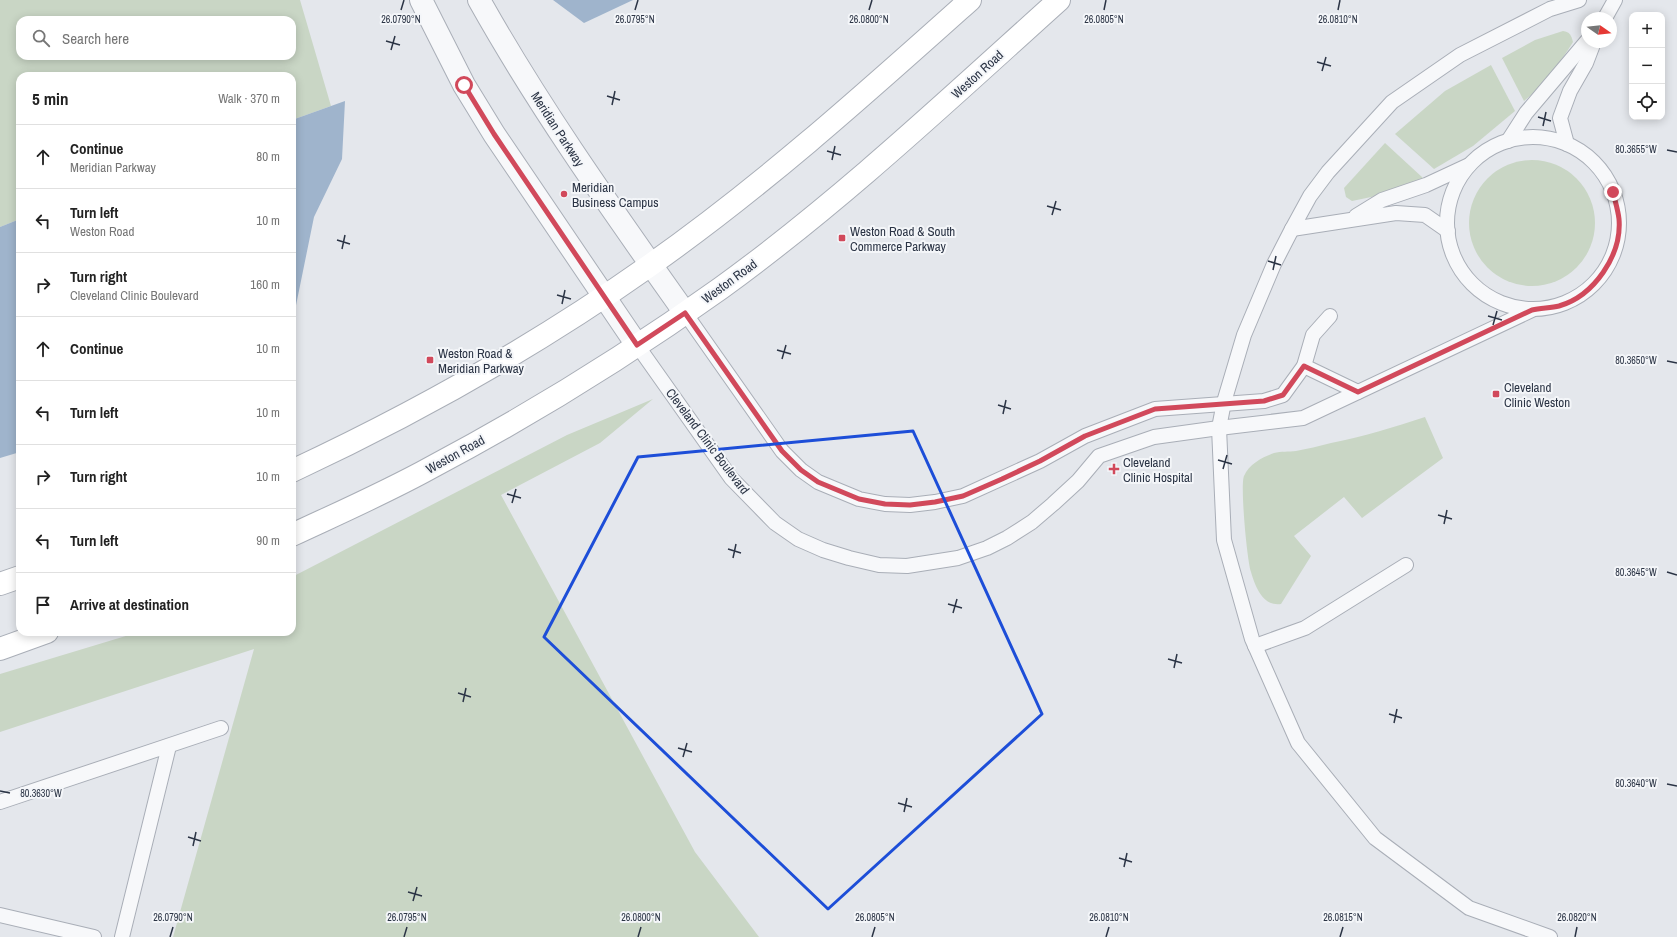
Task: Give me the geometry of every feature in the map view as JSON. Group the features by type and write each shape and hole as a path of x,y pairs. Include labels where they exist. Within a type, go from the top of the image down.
{"main road":[{"path":"296,470 388,425 510,356 604,297 651,265 753,188 836,121 970,0"},
{"name":"Weston Road","path":"296,533 370,499 431,468 544,404 685,313 722,287 820,212 893,149 1059,0"},
{"path":"0,584 16,578"},
{"path":"0,649 36,636"}],"street":[{"path":"421,0 467,91 494,134 637,345"},
{"name":"Meridian Parkway","path":"479,0 501,40 541,103 619,220 685,313"}],"lane":[{"path":"1550,937 1469,908 1375,838 1298,743 1255,646 1224,540 1219,428 1224,402 1244,335 1274,264 1310,196 1328,172 1392,102 1460,55 1550,9 1579,0"},
{"path":"1608,12 1615,0"},
{"path":"1508,141 1526,113 1581,48"},
{"path":"1567,144 1560,118 1570,90 1586,63 1592,48"},
{"path":"1350,220 1382,200 1426,185 1456,172 1471,164 1488,150 1508,141 1527,137 1547,138 1567,144 1584,154 1599,168 1613,192 1619,220 1616,248 1604,273 1584,293 1560,306 1532,310 1505,305 1480,291 1461,271 1452,252 1448,231 1449,207 1457,184 1471,164"},
{"path":"1292,228 1396,213 1425,215 1448,231"},
{"name":"Cleveland Clinic Boulevard","path":"637,345 731,478 775,523 798,539 823,550 879,565 907,566 934,563 958,558 987,548 1007,538 1032,522 1078,481 1099,456 1154,437 1303,418 1532,310"},
{"path":"685,313 782,451 801,470 818,482 859,499 885,504 910,505 935,502 963,496 1040,461 1085,436 1155,409 1224,402 1264,401 1283,395 1304,366 1313,335 1330,316"},
{"path":"1304,366 1358,392"},
{"path":"1255,646 1305,628 1406,565"},
{"path":"0,802 221,728"},
{"path":"122,937 169,746"},
{"path":"0,915 94,937"}],"highlighted area":[{"path":"913,431 1042,714 828,909 544,637 638,457"}],"green space":[{"path":"0,0 300,0 331,106 296,119 296,72 16,72 16,221 0,227"},
{"path":"1563,31 1570,34 1573,42 1551,74 1524,101 1502,58 1535,40"},
{"path":"1491,65 1515,111 1473,146 1434,169 1395,134 1445,91"},
{"path":"1385,143 1423,178 1376,196 1352,201 1346,197 1344,188"},
{"path":"1538,160 1550,162 1562,167 1577,178 1588,193 1593,205 1595,223 1593,241 1588,253 1577,268 1562,279 1550,284 1526,286 1514,284 1502,279 1487,268 1476,253 1471,241 1469,217 1471,205 1476,193 1487,178 1502,167 1514,162"},
{"path":"653,399 600,443 501,495 695,852 759,937 173,937 254,649 0,732 0,674 126,636 296,636 296,575 567,435"},
{"path":"1425,417 1443,458 1362,518 1344,497 1294,536 1311,556 1281,604 1275,604 1265,599 1255,583 1249,565 1244,523 1243,482 1244,476 1249,468 1261,459 1274,453 1296,451 1355,438"}],"water":[{"path":"553,0 633,0 584,23"},
{"path":"345,101 342,159 314,217 296,305 296,119"},
{"path":"16,221 16,453 0,458 0,227"}],"place":[{"name":"Meridian Business Campus","path":"564,194"},
{"name":"Weston Road & South Commerce Parkway","path":"842,238"},
{"name":"Weston Road & Meridian Parkway","path":"430,360"},
{"name":"Cleveland Clinic Weston","path":"1496,394"},
{"name":"Cleveland Clinic Hospital","path":"1114,469"}],"route":[{"path":"464,85 494,134 637,345 685,313 782,451 801,470 818,482 837,491 859,499 885,504 910,505 935,502 963,496 1040,461 1085,436 1155,409 1224,402 1264,401 1283,395 1304,366 1358,392 1532,310 1560,306 1584,293 1604,273 1616,248 1619,220 1613,192"}]}
